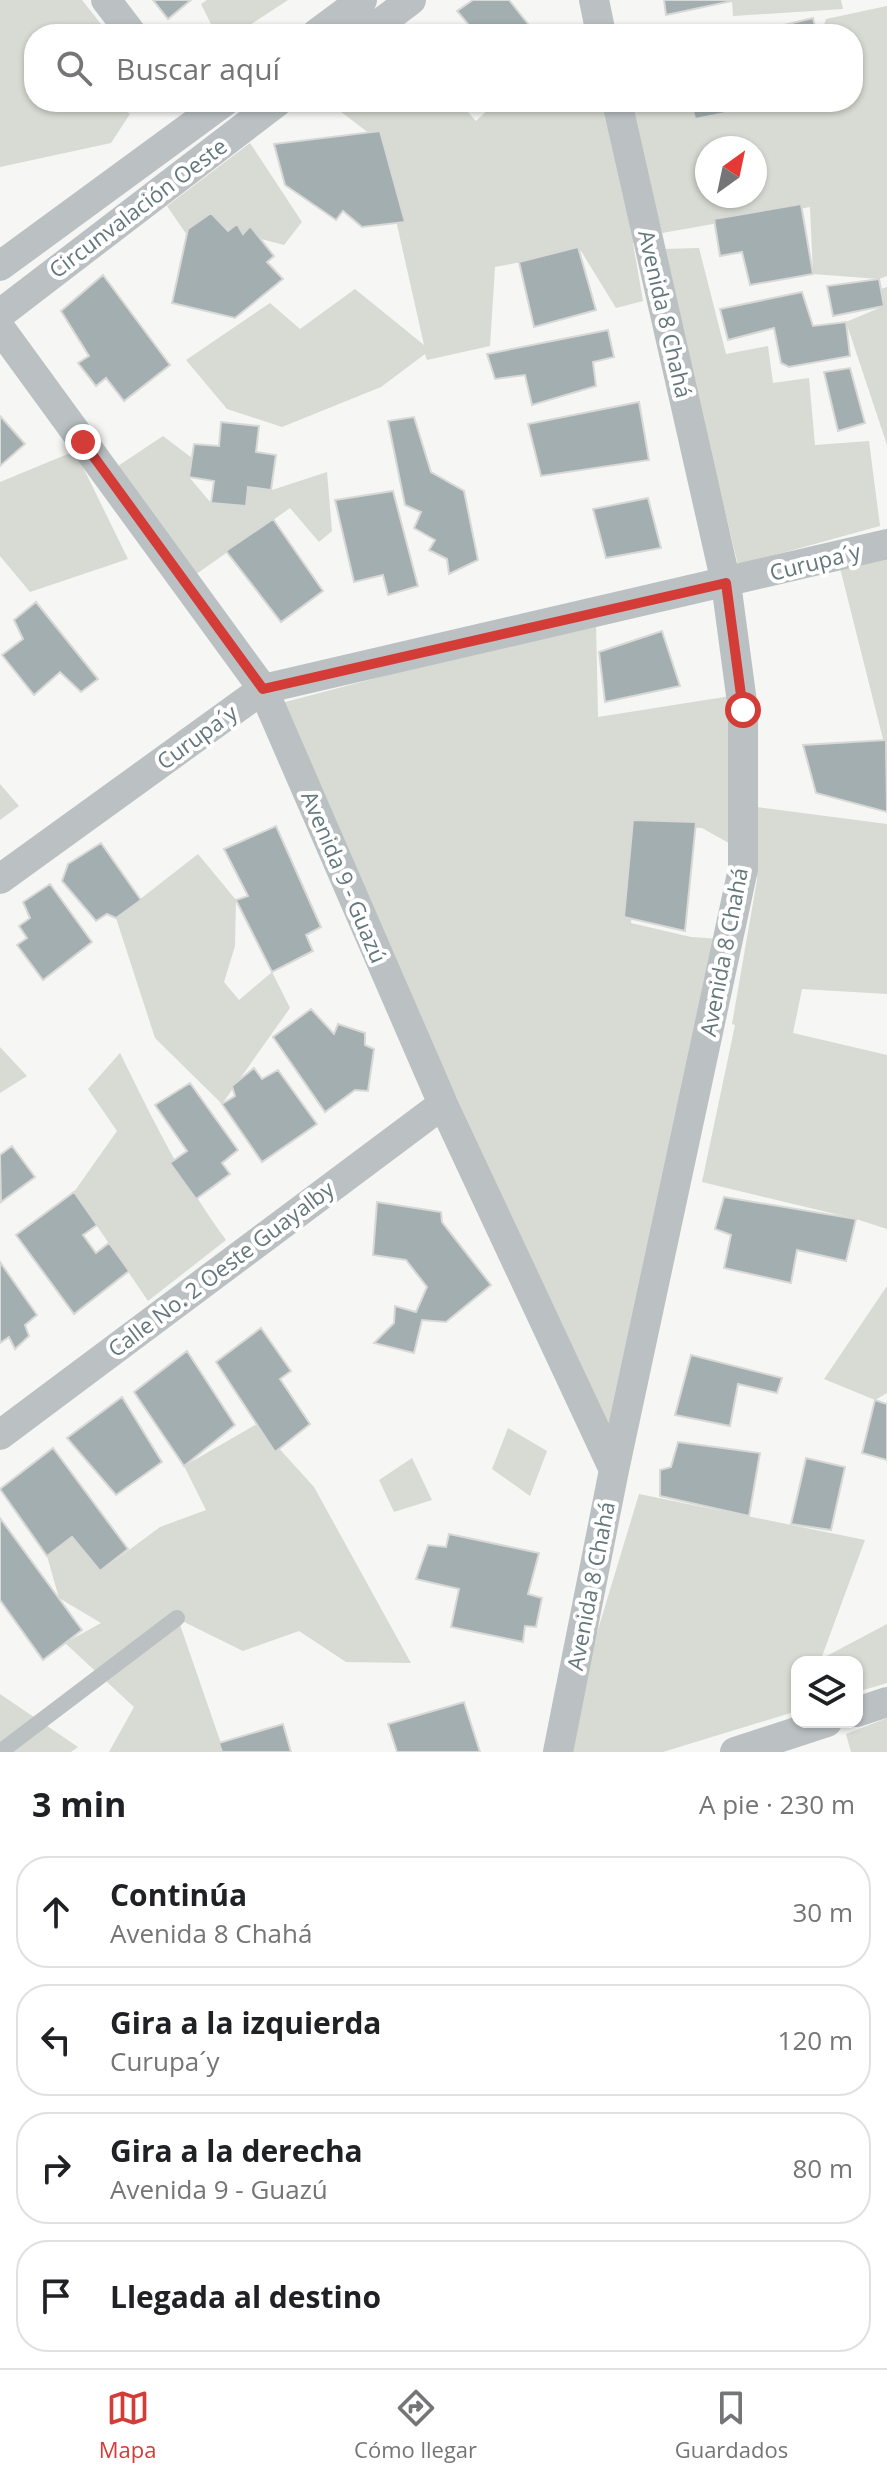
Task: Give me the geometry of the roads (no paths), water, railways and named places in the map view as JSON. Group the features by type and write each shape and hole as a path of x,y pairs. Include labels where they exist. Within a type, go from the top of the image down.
{"street":[{"path":"106,0 124,24"},
{"path":"379,24 411,0"},
{"path":"594,0 599,24"},
{"path":"328,24 353,3"},
{"path":"0,266 198,112"},
{"name":"Circunvalación Oeste","path":"0,314 264,112"},
{"name":"Avenida 8 Chahá","path":"558,1752 614,1470 743,869 743,710 726,583 619,112"},
{"name":"Avenida 9 - Guazú","path":"0,328 263,689 443,1104 614,1470"},
{"name":"Curupa´y","path":"0,879 263,689 887,544"},
{"name":"Calle No. 2 Oeste Guayalby","path":"0,1435 443,1104"},
{"path":"863,1710 887,1702"},
{"path":"735,1752 809,1728"}],"lane":[{"path":"0,1752 177,1618"}]}
